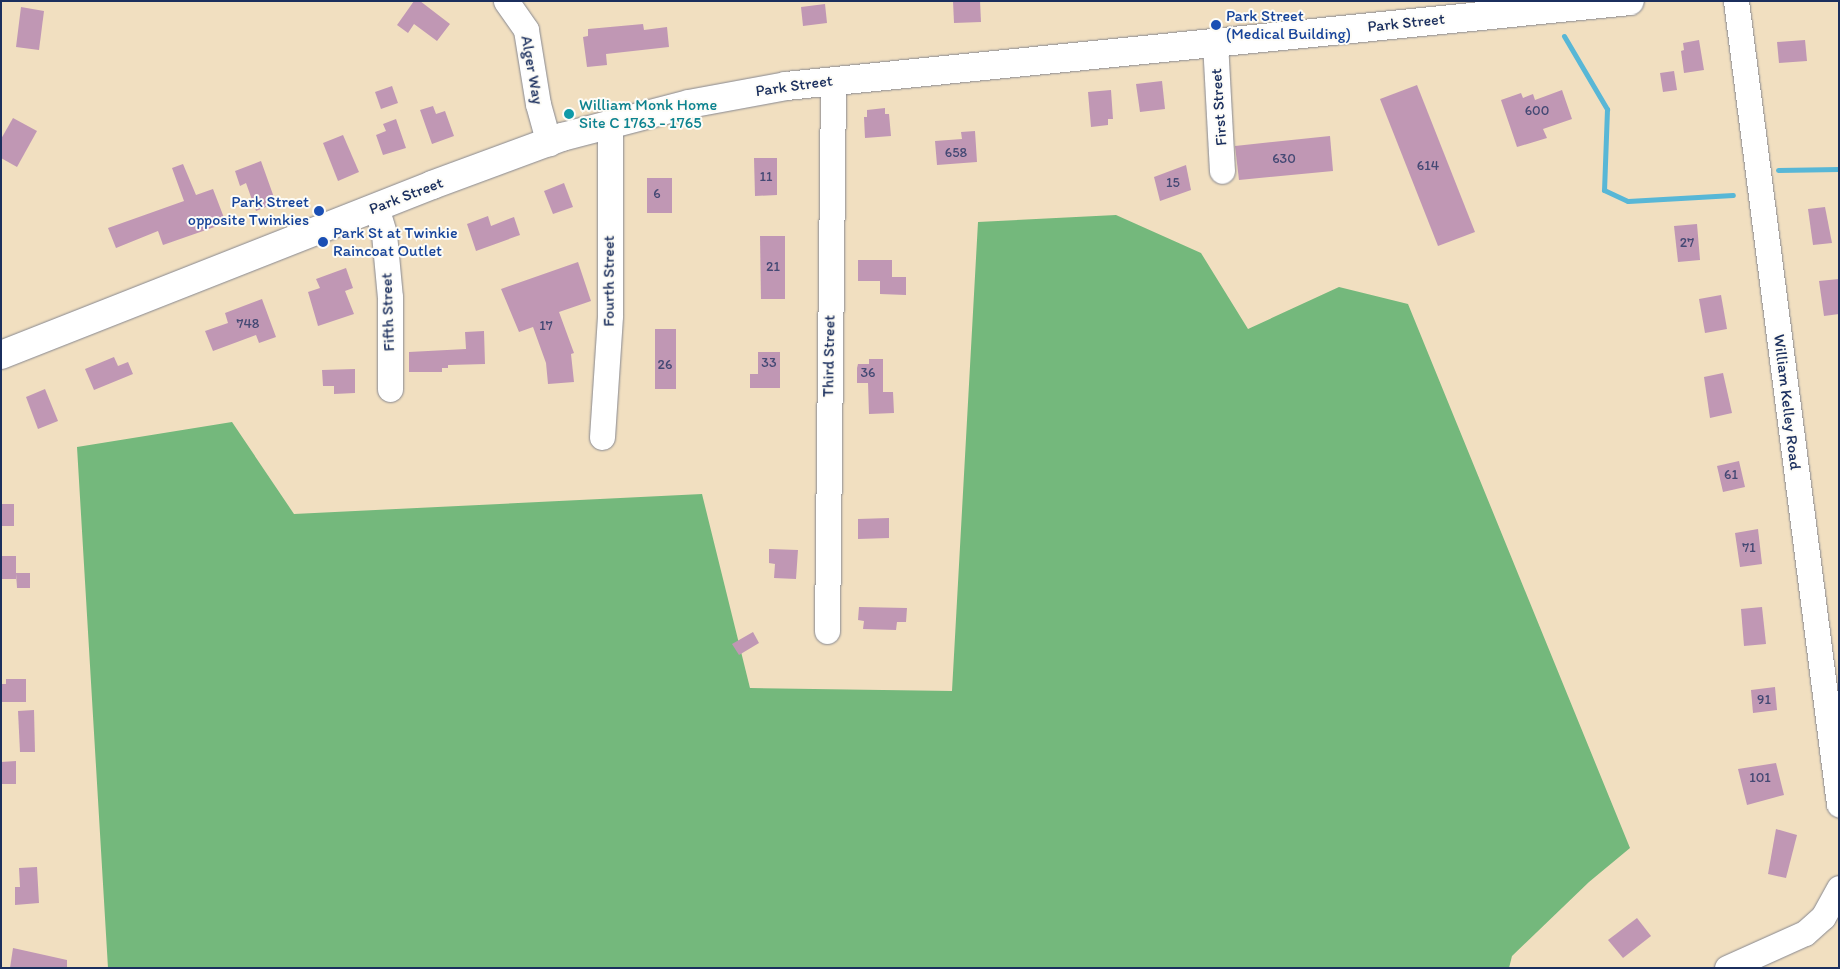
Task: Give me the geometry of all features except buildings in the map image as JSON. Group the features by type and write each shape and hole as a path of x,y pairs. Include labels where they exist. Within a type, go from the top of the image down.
{"main road":[{"name":"Park Street","path":"1,355 376,207 549,144 610,124 689,104 786,86 833,80 1630,1"}],"street":[{"name":"Alger Way","path":"506,1 526,30 538,104 549,144"},
{"name":"William Kelley Road","path":"1736,1 1839,804"},
{"name":"First Street","path":"1215,42 1222,171"},
{"name":"Third Street","path":"827,631 833,80"},
{"name":"Fourth Street","path":"602,437 610,315 610,124"},
{"name":"Fifth Street","path":"376,207 384,234 390,297 390,389"},
{"path":"1727,968 1805,933 1823,917 1839,888"}],"green space":[{"path":"1116,215 1201,253 1248,329 1339,287 1408,304 1630,848 1589,882 1512,956 1509,968 108,968 77,447 232,422 294,514 702,494 750,688 952,691 978,222"}],"waterway":[{"path":"1564,36 1607,109 1604,190 1628,201 1733,195"},
{"path":"1778,170 1839,169"}],"place":[{"name":"Park Street (Medical Building)","path":"1216,25"},
{"name":"William Monk Home Site C 1763 - 1765","path":"569,114"},
{"name":"Park Street opposite Twinkies","path":"319,211"},
{"name":"Park St at Twinkie Raincoat Outlet","path":"323,242"}]}
